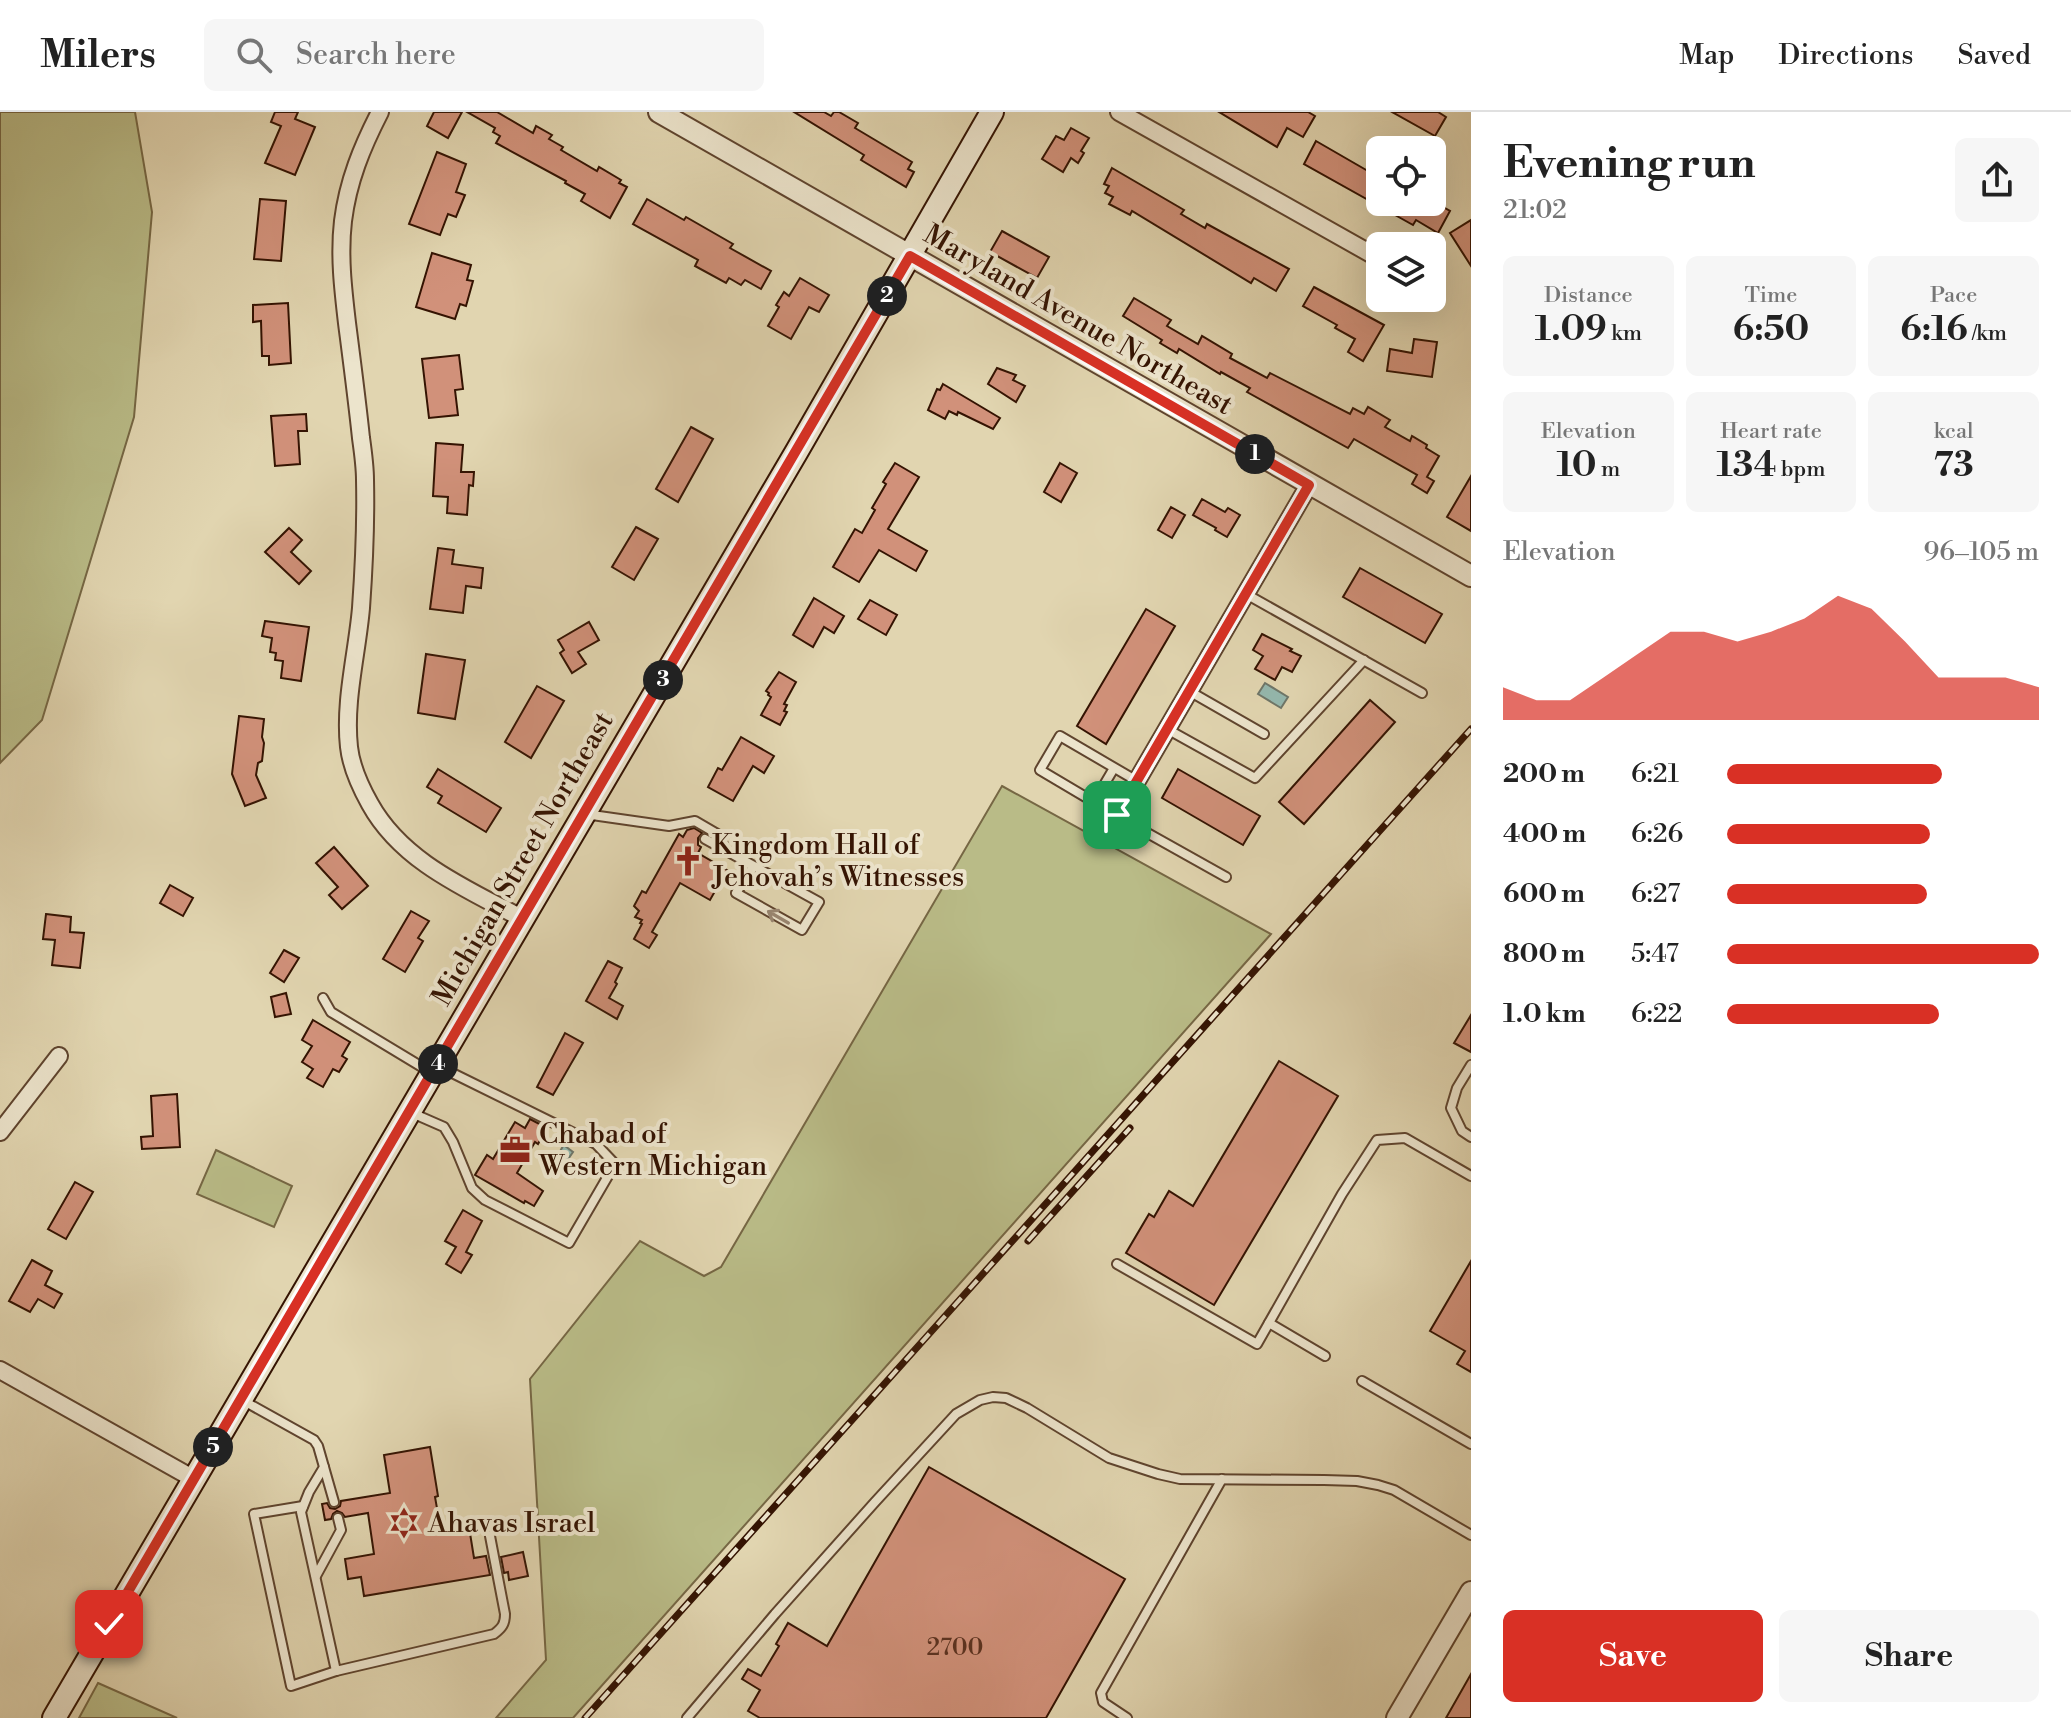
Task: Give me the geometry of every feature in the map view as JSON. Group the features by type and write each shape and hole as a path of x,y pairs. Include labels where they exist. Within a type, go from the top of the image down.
{"main road":[{"name":"Michigan Street Northeast","path":"54,1718 992,112"}],"street":[{"path":"380,112 355,164 343,220 340,253 366,477 364,564 349,712 349,749 369,803 385,828 401,844 433,868 523,919"},
{"name":"Maryland Avenue Northeast","path":"659,112 1471,576"},
{"path":"1119,112 1366,251"},
{"path":"1106,834 1309,485"},
{"path":"0,1132 59,1056"},
{"path":"0,1370 194,1479"},
{"path":"1397,1718 1471,1592"}],"lane":[{"path":"1246,594 1422,693"},
{"path":"1167,729 1255,778 1364,660"},
{"path":"1189,691 1264,734"},
{"path":"1114,768 1094,802 1040,770 1060,736 1137,781"},
{"path":"584,814 669,826 695,821 719,835 725,850"},
{"path":"1117,815 1226,877"},
{"path":"705,839 754,866 819,902 802,930 736,893 754,866"},
{"path":"323,998 331,1012 435,1069 596,1144 615,1164 569,1243 485,1200 472,1188 444,1127 410,1112"},
{"path":"1471,1065 1457,1088 1451,1108 1462,1131 1471,1137"},
{"path":"1117,1264 1257,1344 1342,1194 1377,1140 1405,1138 1471,1176"},
{"path":"1269,1323 1325,1356"},
{"path":"1362,1381 1471,1444"},
{"path":"687,1718 885,1491 956,1414 980,1400 1006,1398 1109,1458 1158,1474 1180,1479 1335,1480 1378,1485 1394,1490 1471,1535"},
{"path":"242,1399 314,1440 334,1502"},
{"path":"324,1467 301,1512 336,1671"},
{"path":"1127,1718 1103,1702 1101,1693 1222,1479"},
{"path":"303,1506 254,1514 291,1686 336,1671 494,1634 502,1628 505,1614 490,1536"},
{"path":"316,1576 341,1530 338,1518"}],"green space":[{"path":"0,112 135,112 152,212 134,417 42,720 0,763"},
{"path":"1002,786 1271,934 573,1718 496,1718 546,1660 530,1379 640,1241 704,1276 721,1267"},
{"path":"216,1150 292,1186 274,1227 197,1194"},
{"path":"98,1683 177,1718 79,1718"}],"water":[{"path":"1265,683 1288,697 1281,708 1258,694"},
{"path":"563,1146 573,1152 560,1171 552,1166"}],"building":[{"path":"275,112 298,112 295,119 315,127 295,175 265,163 281,126 271,122"},
{"path":"434,112 462,112 448,138 427,126"},
{"path":"467,112 497,112 533,133 536,126 552,135 549,139 563,147 561,150 597,171 599,167 621,180 619,183 627,187 610,218 581,201 585,194 566,181 496,143 500,136 493,132 495,128"},
{"path":"794,112 824,112 831,116 839,112 858,123 855,128 912,162 908,169 914,172 906,187 861,160 864,155"},
{"path":"1219,112 1308,112 1315,116 1303,137 1287,128 1277,147"},
{"path":"1392,112 1438,112 1446,117 1435,136"},
{"path":"1071,128 1089,138 1078,163 1071,158 1063,172 1042,159 1056,136 1064,140"},
{"path":"1316,141 1366,170 1366,199 1304,164"},
{"path":"437,152 466,164 456,192 465,195 456,217 448,214 440,235 409,224"},
{"path":"1112,168 1184,210 1181,214 1205,228 1207,224 1289,269 1276,291 1254,278 1251,283 1132,211 1130,215 1109,204 1113,197 1105,193 1109,186 1104,184"},
{"path":"260,199 286,201 281,261 254,259"},
{"path":"647,199 733,244 730,248 771,271 761,289 745,280 741,285 729,278 726,283 695,266 698,260 633,224"},
{"path":"1446,209 1450,211 1439,232 1416,220 1413,225 1397,216 1446,216"},
{"path":"1471,220 1471,266 1450,233"},
{"path":"1002,231 1049,257 1037,278 990,252"},
{"path":"432,253 471,265 467,280 473,281 466,306 460,304 455,319 416,307"},
{"path":"800,278 829,295 819,312 809,307 791,339 768,326 784,292 789,296"},
{"path":"1314,287 1384,325 1363,361 1348,352 1355,339 1303,306"},
{"path":"1134,298 1171,320 1167,326 1198,344 1202,336 1232,354 1230,358 1267,378 1270,373 1350,414 1353,408 1364,414 1368,407 1390,420 1385,427 1410,441 1412,436 1439,456 1427,477 1434,481 1427,493 1412,484 1417,475 1354,439 1348,448 1247,392 1250,388 1179,349 1177,353 1160,343 1162,340 1123,316"},
{"path":"288,303 291,363 269,365 269,356 262,356 261,321 253,322 253,305"},
{"path":"1414,339 1437,342 1432,377 1387,371 1390,349 1412,353"},
{"path":"459,355 463,389 455,390 458,415 429,418 422,359"},
{"path":"997,368 1016,375 1013,380 1025,386 1016,402 988,384"},
{"path":"943,384 1000,418 993,429 958,412 957,415 949,411 945,419 928,410 937,389 940,390"},
{"path":"306,414 307,431 298,431 300,464 275,466 271,416"},
{"path":"691,427 713,439 678,502 656,489"},
{"path":"436,443 463,445 461,472 474,472 473,486 469,485 467,515 447,513 448,497 433,496"},
{"path":"895,463 919,477 888,529 927,551 916,571 879,550 859,582 833,567 855,529 862,533 886,484 883,482"},
{"path":"1060,463 1077,473 1061,502 1044,492"},
{"path":"1471,476 1471,531 1447,517"},
{"path":"1202,499 1225,512 1228,508 1240,515 1227,537 1193,515"},
{"path":"1171,507 1185,515 1172,538 1158,530"},
{"path":"636,527 658,539 634,580 612,567"},
{"path":"289,528 302,540 291,552 311,571 299,584 265,552"},
{"path":"438,548 454,550 452,564 483,568 481,588 466,586 463,613 430,609"},
{"path":"1360,568 1442,614 1425,643 1343,597"},
{"path":"814,598 844,616 834,633 824,627 813,647 793,635"},
{"path":"870,600 897,615 886,635 858,619"},
{"path":"1146,609 1175,626 1106,744 1077,726"},
{"path":"265,621 309,627 301,681 281,678 283,661 275,660 276,653 270,652 272,638 262,636"},
{"path":"589,622 599,640 578,652 586,664 572,673 560,653 564,650 558,640"},
{"path":"1262,634 1301,656 1292,672 1282,667 1275,680 1255,669 1263,656 1253,650"},
{"path":"426,654 465,660 455,719 418,713"},
{"path":"779,672 796,682 784,704 787,705 784,711 787,712 780,725 761,715 771,697 766,691"},
{"path":"537,686 564,701 531,758 505,742"},
{"path":"1370,700 1395,722 1304,824 1279,802"},
{"path":"239,716 264,719 262,761 258,763 256,775 266,798 245,806 232,774"},
{"path":"741,737 774,756 764,773 753,766 733,801 708,787"},
{"path":"438,769 501,808 486,832 438,803 442,796 427,787"},
{"path":"1178,769 1260,816 1243,845 1162,798"},
{"path":"694,828 702,833 698,838 701,847 698,853 727,870 710,900 680,883 652,932 657,935 649,948 634,939 642,920 635,917 639,911 634,906 642,891 646,893 679,834 683,837 687,830"},
{"path":"334,847 368,886 342,909 329,895 338,887 316,863"},
{"path":"170,885 193,898 183,916 160,903"},
{"path":"411,911 429,921 418,938 423,941 405,972 383,959"},
{"path":"46,914 71,917 70,932 84,933 80,968 52,965 55,940 43,939"},
{"path":"284,950 299,958 284,982 270,973"},
{"path":"608,961 622,968 609,998 623,1006 617,1019 586,1001"},
{"path":"286,993 291,1014 275,1017 271,997"},
{"path":"1471,1015 1471,1052 1454,1043"},
{"path":"313,1020 350,1042 342,1056 347,1059 339,1072 333,1069 323,1087 307,1078 313,1069 302,1062 312,1046 302,1040"},
{"path":"565,1033 583,1043 553,1095 537,1087"},
{"path":"1279,1061 1338,1096 1214,1305 1126,1253 1149,1214 1154,1217 1169,1191 1193,1206"},
{"path":"177,1094 180,1147 142,1149 141,1137 153,1136 151,1096"},
{"path":"530,1119 547,1128 517,1173 543,1191 534,1206 475,1175 487,1155 493,1159 515,1122 525,1128"},
{"path":"75,1182 93,1192 66,1239 48,1229"},
{"path":"463,1210 482,1221 466,1252 472,1255 461,1273 446,1264 456,1247 445,1241"},
{"path":"32,1260 52,1271 45,1285 62,1294 54,1308 38,1299 30,1312 9,1301"},
{"path":"1471,1261 1471,1372 1457,1364 1465,1351 1430,1331"},
{"name":"Ahavas Israel","path":"430,1447 441,1531 469,1527 474,1558 486,1556 490,1575 364,1596 361,1577 348,1579 345,1559 374,1554 368,1513 345,1517 337,1511 331,1519 325,1520 322,1504 327,1503 335,1509 341,1501 390,1493 384,1455"},
{"path":"929,1467 1125,1579 1046,1718 760,1718 748,1711 760,1690 742,1679 748,1669 761,1676 779,1646 776,1644 788,1623 827,1646"},
{"path":"523,1552 528,1576 509,1580 508,1572 504,1573 501,1557"},
{"path":"1471,1674 1471,1718 1446,1718"}],"railway":[{"path":"585,1718 1471,729"},
{"path":"1028,1241 1130,1128"}],"place":[{"name":"Kingdom Hall of Jehovah’s Witnesses","path":"688,861"},
{"name":"Chabad of Western Michigan","path":"515,1150"},
{"name":"Ahavas Israel","path":"404,1523"}],"route":[{"path":"109,1624 910,256 1309,485 1117,815"}]}
